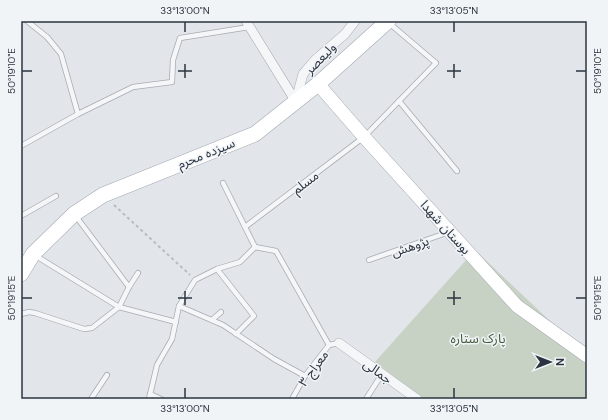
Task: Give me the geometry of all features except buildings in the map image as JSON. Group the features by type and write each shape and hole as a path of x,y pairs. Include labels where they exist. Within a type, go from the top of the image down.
{"main road":[{"name":"سیزده محرم","path":"21,274 33,254 74,214 102,195 255,134 318,84 388,21"}],"street":[{"name":"ولیعصر","path":"296,102 303,74 345,34 355,21"},
{"path":"248,24 296,102"},
{"name":"بوستان شهدا","path":"318,84 517,306 587,356"},
{"name":"جمالی","path":"339,343 418,399"}],"lane":[{"path":"27,21 47,37 61,54 78,114"},
{"name":"مسلم","path":"245,227 364,137 436,63 388,21"},
{"path":"21,146 78,114 133,87 172,82 173,60 180,38 248,24"},
{"path":"399,101 457,171"},
{"path":"224,183 256,247 276,251 329,345"},
{"path":"21,216 56,196"},
{"path":"74,214 129,287"},
{"name":"پژوهش","path":"369,260 450,232"},
{"path":"149,399 157,365 172,339 179,306 195,280 217,269 240,262 256,247"},
{"path":"33,254 119,307 176,322"},
{"path":"217,269 254,316 236,334"},
{"path":"21,314 29,312 35,313 84,329 92,328 119,307 138,272"},
{"path":"179,306 224,325 274,360 305,376"},
{"path":"212,320 220,312"},
{"name":"معراج ۳","path":"292,399 305,376 329,345 339,343"},
{"path":"366,399 382,374"},
{"path":"91,399 107,375"},
{"path":"150,394 160,399"}],"path":[{"path":"102,195 195,280"}],"green space":[{"name":"پارک ستاره","path":"475,250 587,356 587,399 423,399 375,362"}]}
